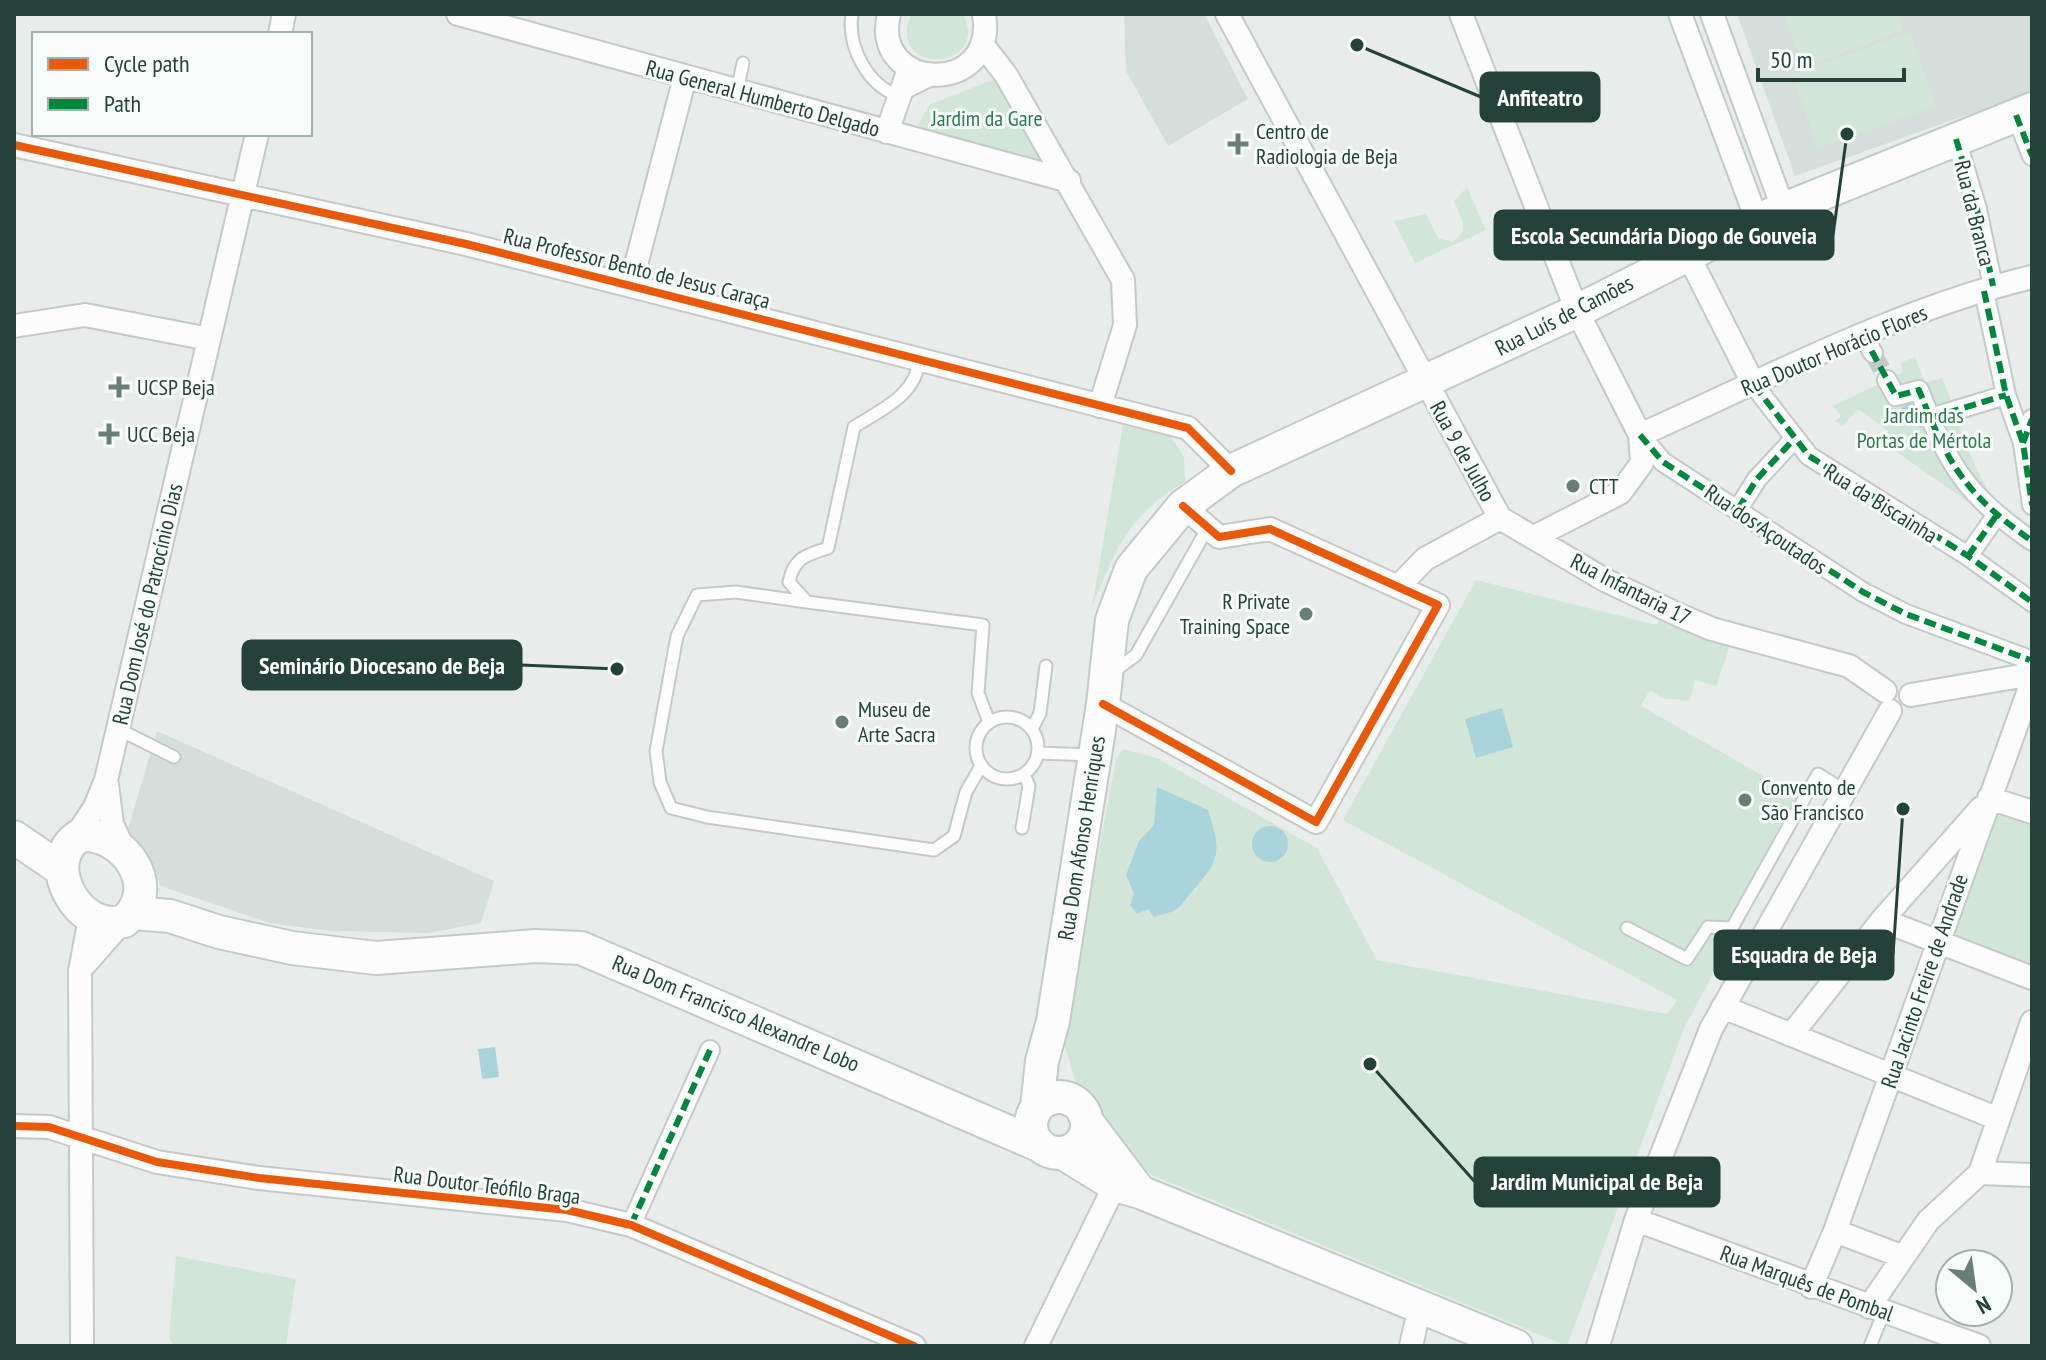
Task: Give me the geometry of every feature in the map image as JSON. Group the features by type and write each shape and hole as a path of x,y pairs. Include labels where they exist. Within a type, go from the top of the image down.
{"main road":[{"name":"Rua Luís de Camões","path":"1231,471 1426,383 1770,214 2024,112"},
{"name":"Rua Dom Afonso Henriques","path":"1026,1116 1053,1021 1112,620 1131,569 1183,506 1231,471"},
{"path":"81,835 102,836 124,850 138,873 132,908 101,923 90,918 74,901 68,852 81,835"},
{"path":"14,837 68,852"},
{"name":"Rua Dom Francisco Alexandre Lobo","path":"132,908 292,948 376,958 536,946 581,948 1026,1116"},
{"path":"1053,1021 1061,1070 1082,1112 1128,1188"},
{"path":"1082,1112 1052,1097 1026,1116 1032,1135 1052,1150 1128,1188 1516,1346"},
{"path":"1052,1150 1084,1139 1082,1112"}],"street":[{"name":"Rua General Humberto Delgado","path":"458,14 1069,181"},
{"path":"889,14 887,36 892,49 909,69 937,76 965,67 989,24"},
{"name":"Rua 9 de Julho","path":"1227,14 1500,518"},
{"name":"Rua dos Açoutados","path":"1461,14 1577,311 1640,435 1663,462 1863,592 1906,614 2031,666"},
{"path":"1680,14 1770,214"},
{"path":"1712,14 1770,214"},
{"path":"989,24 1006,75 1123,280 1125,325 1100,406"},
{"path":"887,132 909,69"},
{"path":"631,284 685,77"},
{"path":"2024,112 2032,156"},
{"name":"Rua Dom José do Patrocínio Dias","path":"68,852 95,807 106,780 257,136"},
{"name":"Rua da Branca","path":"1956,139 1977,209 2006,395 2023,443 2032,505"},
{"name":"Rua Professor Bento de Jesus Caraça","path":"14,145 243,194 631,284 1188,428 1231,471"},
{"name":"Rua da Biscainha","path":"1687,253 1754,385 1794,439 1830,473 1968,556 2032,602"},
{"name":"Rua Doutor Horácio Flores","path":"1640,435 1754,385 1868,344 1959,297 2032,277"},
{"path":"14,326 85,315 209,339"},
{"path":"1887,380 1896,396 1919,390 1941,446 1977,499 2032,541"},
{"path":"1930,418 2006,395"},
{"path":"2023,443 2032,419"},
{"path":"1534,537 1620,493 1642,463 1640,435"},
{"path":"1738,509 1757,479 1794,439"},
{"path":"1103,692 1316,822 1438,605 1270,529 1219,537 1183,506"},
{"path":"1968,556 1996,516"},
{"path":"1399,586 1425,559 1500,518"},
{"name":"Rua Infantaria 17","path":"1500,518 1605,580 1681,616 1769,645 1849,666 1887,701"},
{"path":"1598,1346 1636,1220 1711,1029 1844,790 1887,701 1904,711 1910,704 1911,695 2031,666"},
{"name":"Rua Jacinto Freire de Andrade","path":"1811,1287 1835,1231 2028,693 2031,666"},
{"name":"Rua Dom José do Patrocínio Dias","path":"106,780 112,824 124,850"},
{"path":"1791,1035 1882,920 1989,798 2032,812"},
{"path":"80,971 132,908"},
{"path":"82,1346 80,971 90,918"},
{"path":"1882,920 2032,978"},
{"path":"1723,1007 1996,1118"},
{"path":"1876,1310 1901,1256 1928,1221 1980,1173 1996,1118 2025,1056 2032,1022"},
{"path":"631,1225 710,1050"},
{"name":"Rua Doutor Teófilo Braga","path":"14,1126 49,1127 157,1162 244,1176 567,1210 631,1225 914,1346"},
{"path":"1980,1173 2032,1175"},
{"path":"1036,1346 1128,1188"},
{"name":"Rua Marquês de Pombal","path":"1636,1220 1811,1287 1979,1346"},
{"path":"1835,1231 1901,1256"},
{"path":"1411,1346 1420,1306"}],"lane":[{"path":"852,14 856,48 868,74 882,91 899,96 937,76"},
{"path":"737,91 743,63"},
{"path":"807,602 789,582 792,567 801,557 828,548 854,427 905,394 918,374 919,359"},
{"path":"1103,692 1136,655 1207,529"},
{"path":"981,766 966,792 954,836 934,850 707,817 671,808 660,782 656,751 677,636 697,595 736,592 983,625 978,693 989,722"},
{"path":"1032,729 1007,717 989,722 977,738 975,747 981,766 988,773 1005,779 1024,774 1038,753 1032,729 1040,713 1046,666"},
{"path":"118,729 174,757"},
{"path":"1038,753 1093,755"},
{"path":"1022,828 1029,786 1024,774"},
{"path":"1627,928 1687,959 1708,927 1732,928 1818,774 1844,790"},
{"path":"1870,1346 1876,1310"}],"shaded area":[{"path":"1124,14 1204,14 1248,99 1168,146 1126,71"},
{"path":"1737,14 2032,14 2032,92 1795,176"},
{"path":"157,731 494,881 481,923 429,933 330,931 269,923 161,886 148,858 125,839"}],"green space":[{"path":"911,14 963,14 968,33 963,47 952,55 938,59 924,57 912,49 907,35"},
{"path":"1784,14 1897,14 1903,31 1803,67"},
{"path":"1910,32 1936,106 1818,148 1792,74"},
{"name":"Jardim da Gare","path":"1000,77 1051,168 914,134 929,105"},
{"path":"1467,187 1486,230 1415,263 1394,221 1426,214 1438,238 1452,242 1463,228 1454,201"},
{"name":"Jardim das Portas de Mértola","path":"1915,357 1925,383 1942,378 1981,478 2001,508 1991,518 1881,441 1888,431 1858,409 1843,426 1835,421 1841,416 1833,406 1903,372 1900,363"},
{"path":"1123,425 1169,434 1184,457 1185,482 1151,506 1126,535 1092,607"},
{"path":"1476,580 1657,625 1661,613 1731,642 1716,686 1695,680 1690,701 1662,698 1650,690 1641,706 1807,801 1685,1026 1567,1346 1152,1175 1106,1134 1077,1088 1063,1039 1116,760 1123,749 1157,758 1317,848 1377,960 1667,1014 1677,1000 1343,820"},
{"path":"1999,807 2032,819 2032,970 1951,940"},
{"path":"176,1256 296,1279 286,1346 174,1346 169,1338"}],"water":[{"path":"1910,402 1926,424 1920,428 1908,410 1889,424 1886,419"},
{"path":"1502,708 1513,747 1476,758 1465,719"},
{"path":"1157,787 1208,810 1216,853 1209,870 1181,905 1154,917 1148,909 1137,914 1130,905 1134,894 1126,875 1139,841 1154,825"},
{"path":"1270,826 1283,831 1288,844 1283,857 1270,862 1257,857 1252,844 1257,831"},
{"path":"495,1047 499,1077 482,1079 478,1049"}],"tunnel":[{"path":"1873,353 1887,380"}],"marked path":[{"path":"2016,115 2032,156"},
{"path":"1956,139 1977,209 1993,286"},
{"path":"1984,291 2006,395 2023,443 2032,505"},
{"path":"1863,335 1896,396 1919,390 1950,459 1974,492 2032,541"},
{"path":"1754,385 1809,456 1968,556 2032,602"},
{"path":"1930,418 2006,395"},
{"path":"2023,443 2032,419"},
{"path":"1640,435 1663,462 1863,592 1906,614 2030,660"},
{"path":"1738,509 1757,479 1794,439"},
{"path":"1968,556 1996,516"},
{"path":"631,1225 710,1050"}],"cycle path":[{"path":"14,145 466,244 1188,428 1231,471"},
{"path":"1103,704 1316,822 1438,605 1270,529 1219,537 1183,506"},
{"path":"14,1126 49,1127 157,1162 259,1178 567,1210 631,1225 914,1346"}],"place":[{"name":"Anfiteatro","path":"1357,45"},
{"name":"Escola Secundária Diogo de Gouveia","path":"1847,134"},
{"name":"Centro de Radiologia de Beja","path":"1238,144"},
{"name":"UCSP Beja","path":"119,387"},
{"name":"UCC Beja","path":"109,434"},
{"name":"CTT","path":"1573,486"},
{"name":"R Private Training Space","path":"1306,614"},
{"name":"Seminário Diocesano de Beja","path":"617,669"},
{"name":"Museu de Arte Sacra","path":"842,722"},
{"name":"Convento de São Francisco","path":"1745,800"},
{"name":"Esquadra de Beja","path":"1903,809"},
{"name":"Jardim Municipal de Beja","path":"1370,1064"}]}
